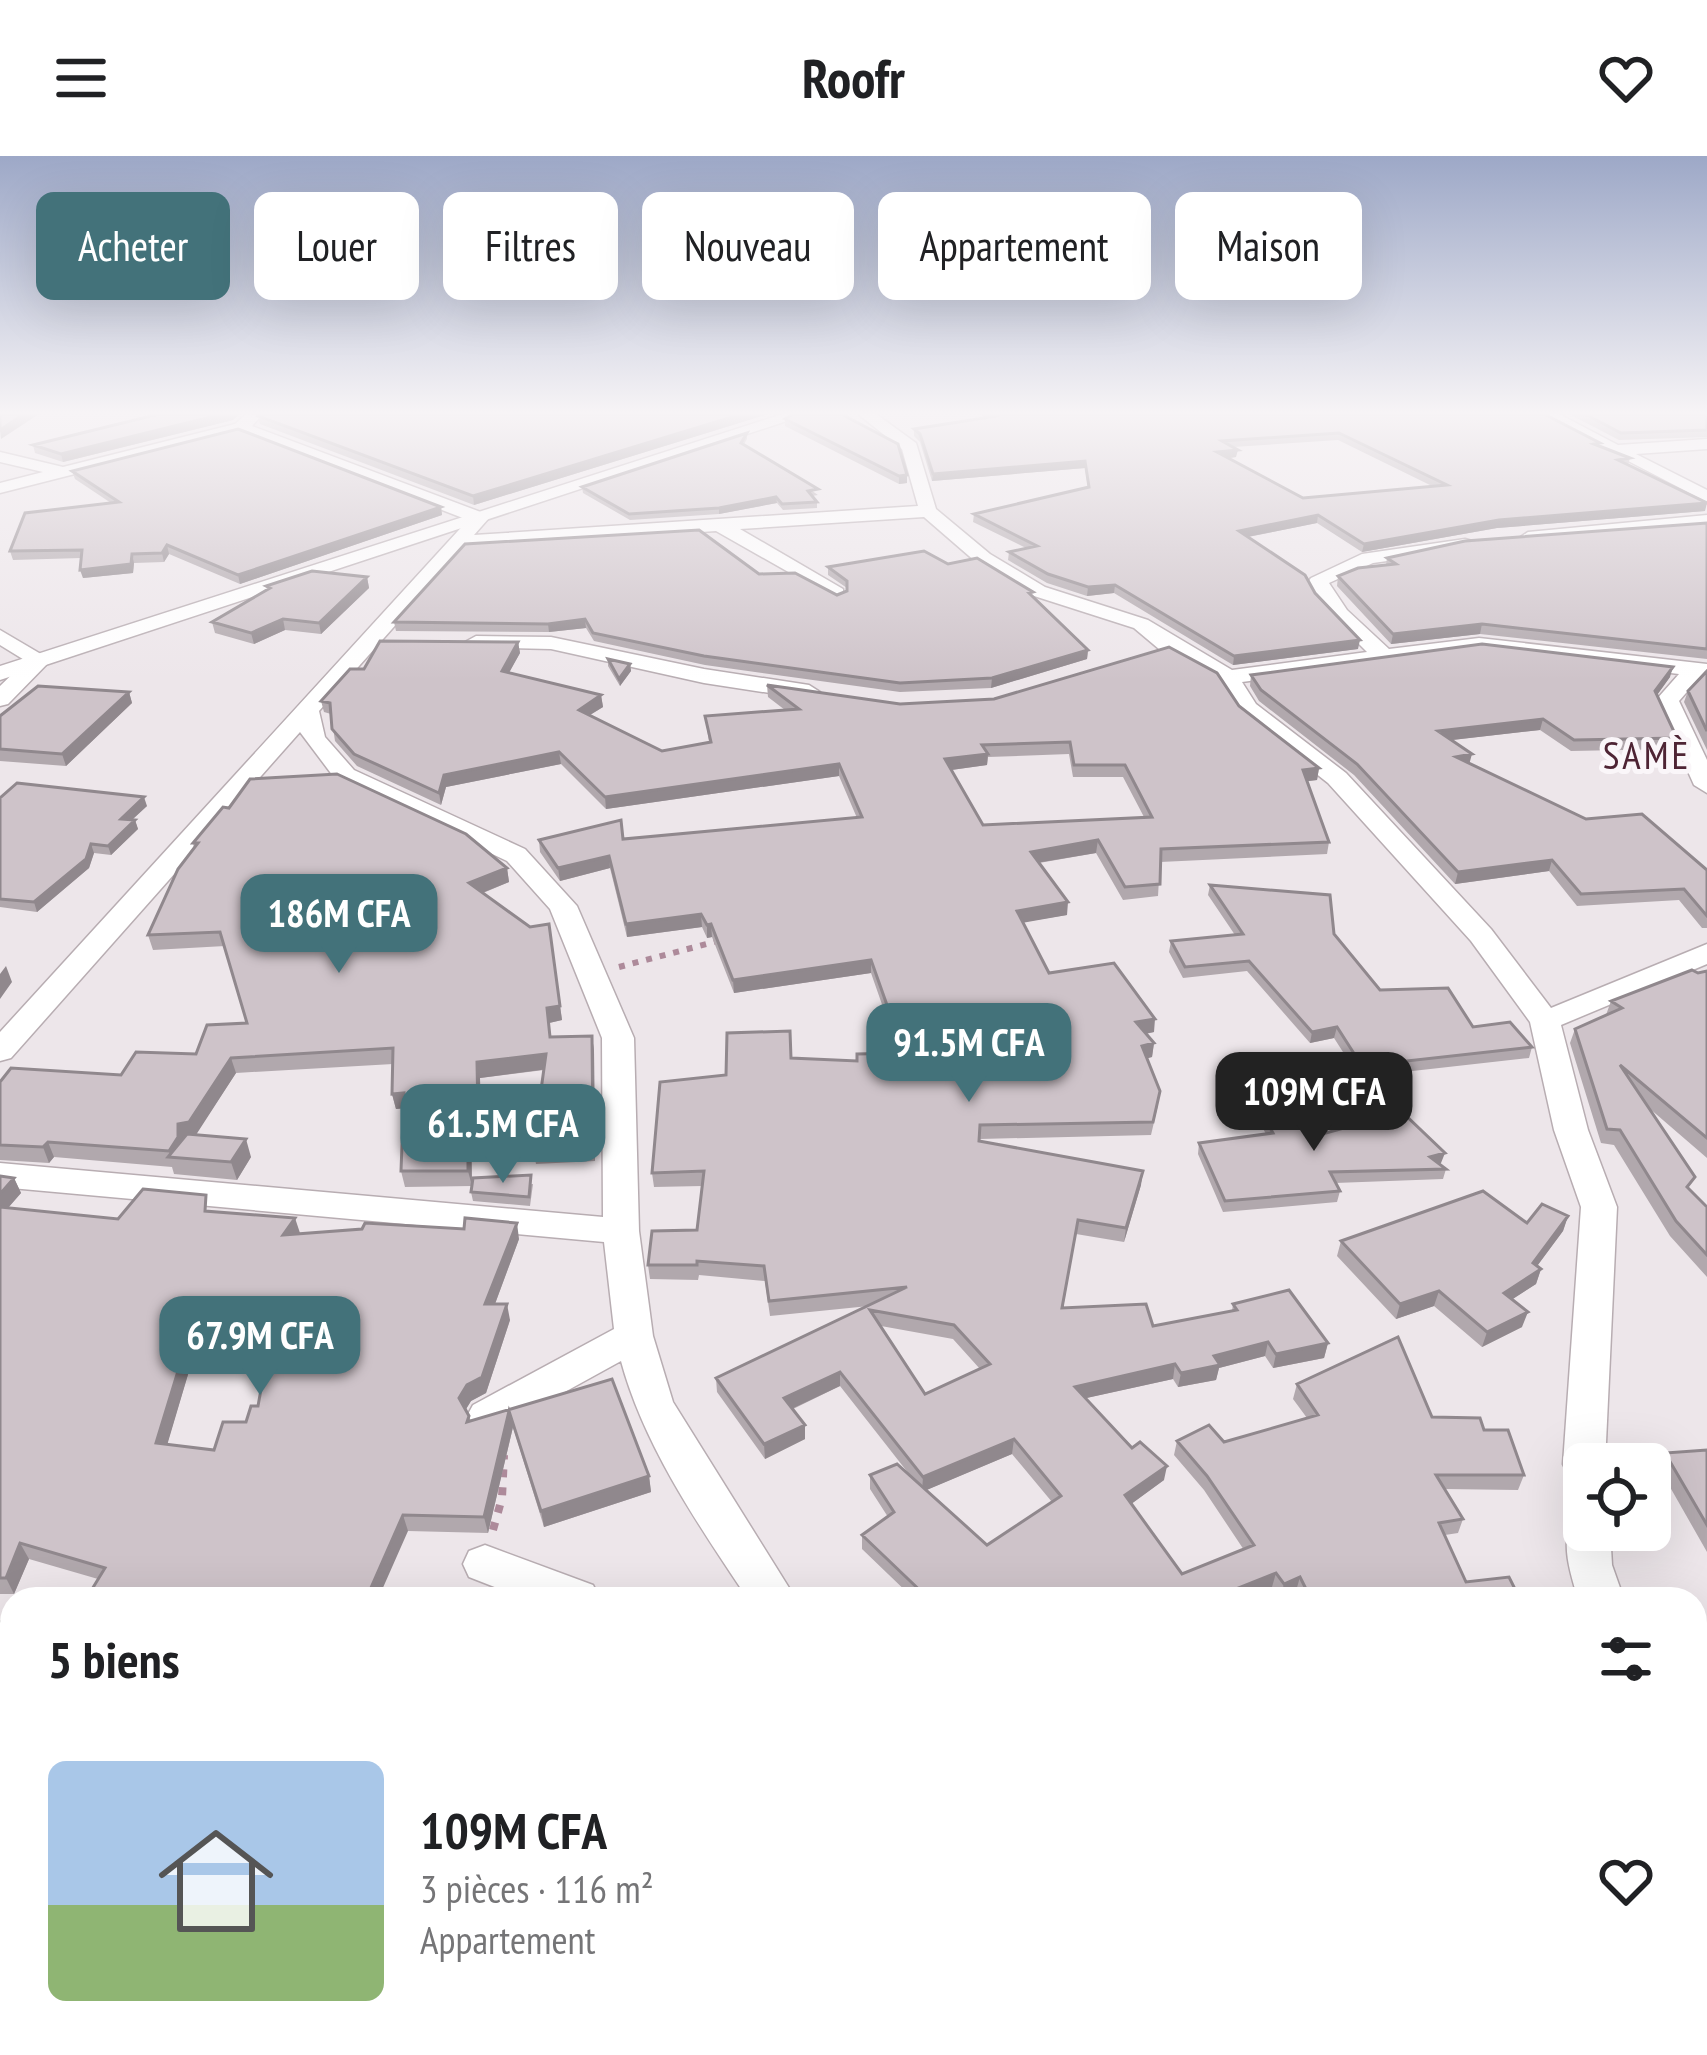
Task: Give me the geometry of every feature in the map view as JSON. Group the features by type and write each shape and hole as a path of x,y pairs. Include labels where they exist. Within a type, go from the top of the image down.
{"street":[{"path":"444,503 481,518"},
{"path":"0,673 528,503"},
{"path":"925,503 928,512 1023,583 1057,599 1141,624 1167,644 1229,677 1479,644 1699,669"},
{"path":"462,542 928,512"},
{"path":"0,1052 308,712 382,641 481,518"},
{"path":"1381,654 1340,614 1318,582 1333,570 1362,561 1502,541 1707,521"},
{"path":"720,525 836,593"},
{"path":"0,636 40,660"},
{"path":"459,642 551,644 704,676 842,696"},
{"path":"1135,658 1167,644"},
{"path":"0,700 40,660"},
{"path":"1699,669 1667,700 1681,724 1686,747 1704,768 1707,784"},
{"path":"1229,677 1234,694 1247,710 1337,778 1481,935 1545,1021 1571,1130 1599,1207 1585,1443"},
{"path":"308,712 313,739 345,775 516,855 563,906 618,1037 621,1232 634,1336 653,1404 728,1534 765,1587"},
{"path":"245,781 345,775"},
{"path":"1545,1021 1707,953"},
{"path":"0,1175 621,1232"},
{"path":"487,1416 634,1336"},
{"path":"1590,1551 1597,1587"},
{"path":"484,1564 546,1587"}],"path":[{"path":"592,974 731,938"},
{"path":"484,1564 502,1498 505,1456 487,1416"}],"building":[{"path":"114,503 430,503 441,507 238,575 167,545 162,553 132,554 131,564 80,570 82,550 10,551 25,513"},
{"path":"609,503 747,503 719,508 629,514"},
{"path":"1022,503 1707,503 1499,520 1364,544 1318,515 1239,531 1305,575 1315,593 1360,640 1234,656 1115,585 1088,587 1048,574 1009,552 1037,546 974,514"},
{"path":"1707,523 1707,649 1482,624 1393,634 1338,576 1358,568 1396,564 1387,558 1465,541"},
{"path":"699,530 759,574 795,573 837,595 847,591 847,581 828,567 924,551 948,564 977,558 1033,592 1029,593 1088,650 992,678 900,683 704,656 593,633 585,619 548,624 394,622 465,544"},
{"path":"312,571 367,577 319,623 283,619 251,633 212,622 270,588 266,586"},
{"path":"380,641 518,642 502,671 601,695 579,710 662,751 711,742 705,716 799,709 767,685 900,704 994,699 1169,647 1217,673 1239,706 1319,768 1303,770 1329,842 1161,849 1160,884 1125,887 1098,840 1031,852 1068,902 1017,911 1049,973 1114,963 1155,1019 1136,1022 1154,1043 1142,1046 1160,1091 1153,1122 980,1125 979,1141 1143,1171 1126,1228 1078,1220 1062,1308 1146,1304 1153,1326 1237,1310 1233,1304 1289,1290 1328,1343 1276,1354 1268,1342 1214,1356 1220,1365 1181,1373 1175,1364 1075,1387 1132,1448 1140,1442 1167,1466 1125,1495 1182,1574 1254,1545 1177,1441 1209,1425 1224,1442 1318,1415 1297,1384 1398,1337 1432,1417 1480,1418 1484,1430 1508,1430 1524,1475 1436,1475 1463,1519 1439,1523 1466,1582 1509,1577 1514,1587 1305,1587 1300,1577 1284,1584 1276,1573 1241,1587 916,1587 862,1535 894,1512 870,1475 897,1464 987,1545 1061,1496 1014,1439 923,1477 840,1372 784,1398 805,1425 764,1444 716,1378 907,1287 769,1301 764,1266 697,1261 697,1265 648,1265 652,1231 697,1230 704,1171 652,1173 660,1082 726,1075 727,1033 790,1031 791,1058 857,1061 857,1054 904,1053 871,960 733,980 711,924 701,914 626,924 609,856 558,868 539,840 621,820 623,839 862,817 839,764 605,797 559,752 444,775 439,793 354,754 332,729 330,703 321,701 350,669 364,669","holes":["1070,742 1074,765 1125,765 1152,817 983,825 945,759 988,754 982,745","870,1310 954,1325 990,1364 925,1394"]},
{"path":"1482,644 1673,667 1655,691 1677,738 1574,740 1543,719 1438,731 1472,754 1456,757 1586,819 1642,814 1707,870 1707,916 1684,889 1581,894 1552,860 1458,872 1357,764 1261,690 1251,675"},
{"path":"608,659 630,664 619,679"},
{"path":"1707,671 1707,731 1688,691"},
{"path":"38,686 129,692 62,754 0,749 0,716"},
{"path":"337,774 466,834 507,868 469,883 530,927 549,924 560,1006 547,1008 550,1037 592,1036 593,1145 533,1148 546,1054 477,1062 478,1113 468,1114 468,1171 401,1171 404,1093 392,1094 393,1048 231,1058 189,1122 178,1124 178,1137 169,1151 48,1142 43,1147 0,1145 0,1082 11,1068 121,1075 136,1052 196,1054 207,1025 247,1023 220,932 148,935 178,869 198,843 193,843 223,807 229,808 250,779"},
{"path":"17,783 144,797 121,819 135,820 108,846 91,844 86,859 34,902 0,899 0,798"},
{"path":"1210,885 1330,895 1334,934 1380,990 1448,988 1473,1027 1510,1022 1532,1047 1362,1066 1337,1027 1312,1032 1249,961 1185,967 1171,941 1243,934"},
{"path":"1692,970 1707,971 1707,1138 1620,1065 1695,1177 1687,1187 1707,1207 1707,1255 1676,1221 1620,1130 1607,1129 1575,1029 1622,1008 1611,1001"},
{"path":"1293,1100 1315,1136 1402,1112 1445,1153 1430,1157 1446,1169 1330,1172 1340,1191 1225,1201 1199,1143 1273,1133 1257,1104"},
{"path":"187,1134 246,1139 231,1162 168,1157"},
{"path":"531,1175 529,1197 471,1192 473,1178"},
{"path":"0,1176 14,1178 0,1194"},
{"path":"143,1189 206,1195 205,1211 295,1218 283,1235 362,1229 365,1223 464,1229 465,1218 517,1223 485,1304 507,1304 482,1377 467,1385 459,1398 469,1416 467,1422 612,1379 649,1476 541,1511 509,1411 484,1517 403,1515 371,1587 93,1587 105,1568 20,1543 6,1578 0,1578 0,1207 118,1219","holes":["270,1340 258,1406 251,1406 246,1422 223,1422 214,1450 156,1443 186,1345"]},
{"path":"1483,1191 1527,1223 1542,1204 1568,1216 1533,1263 1541,1269 1504,1293 1528,1312 1487,1332 1439,1291 1400,1304 1341,1241"},
{"path":"1707,1450 1707,1525 1671,1463 1671,1453"}],"district":[{"name":"SAMÈ","path":"1647,755"}]}
